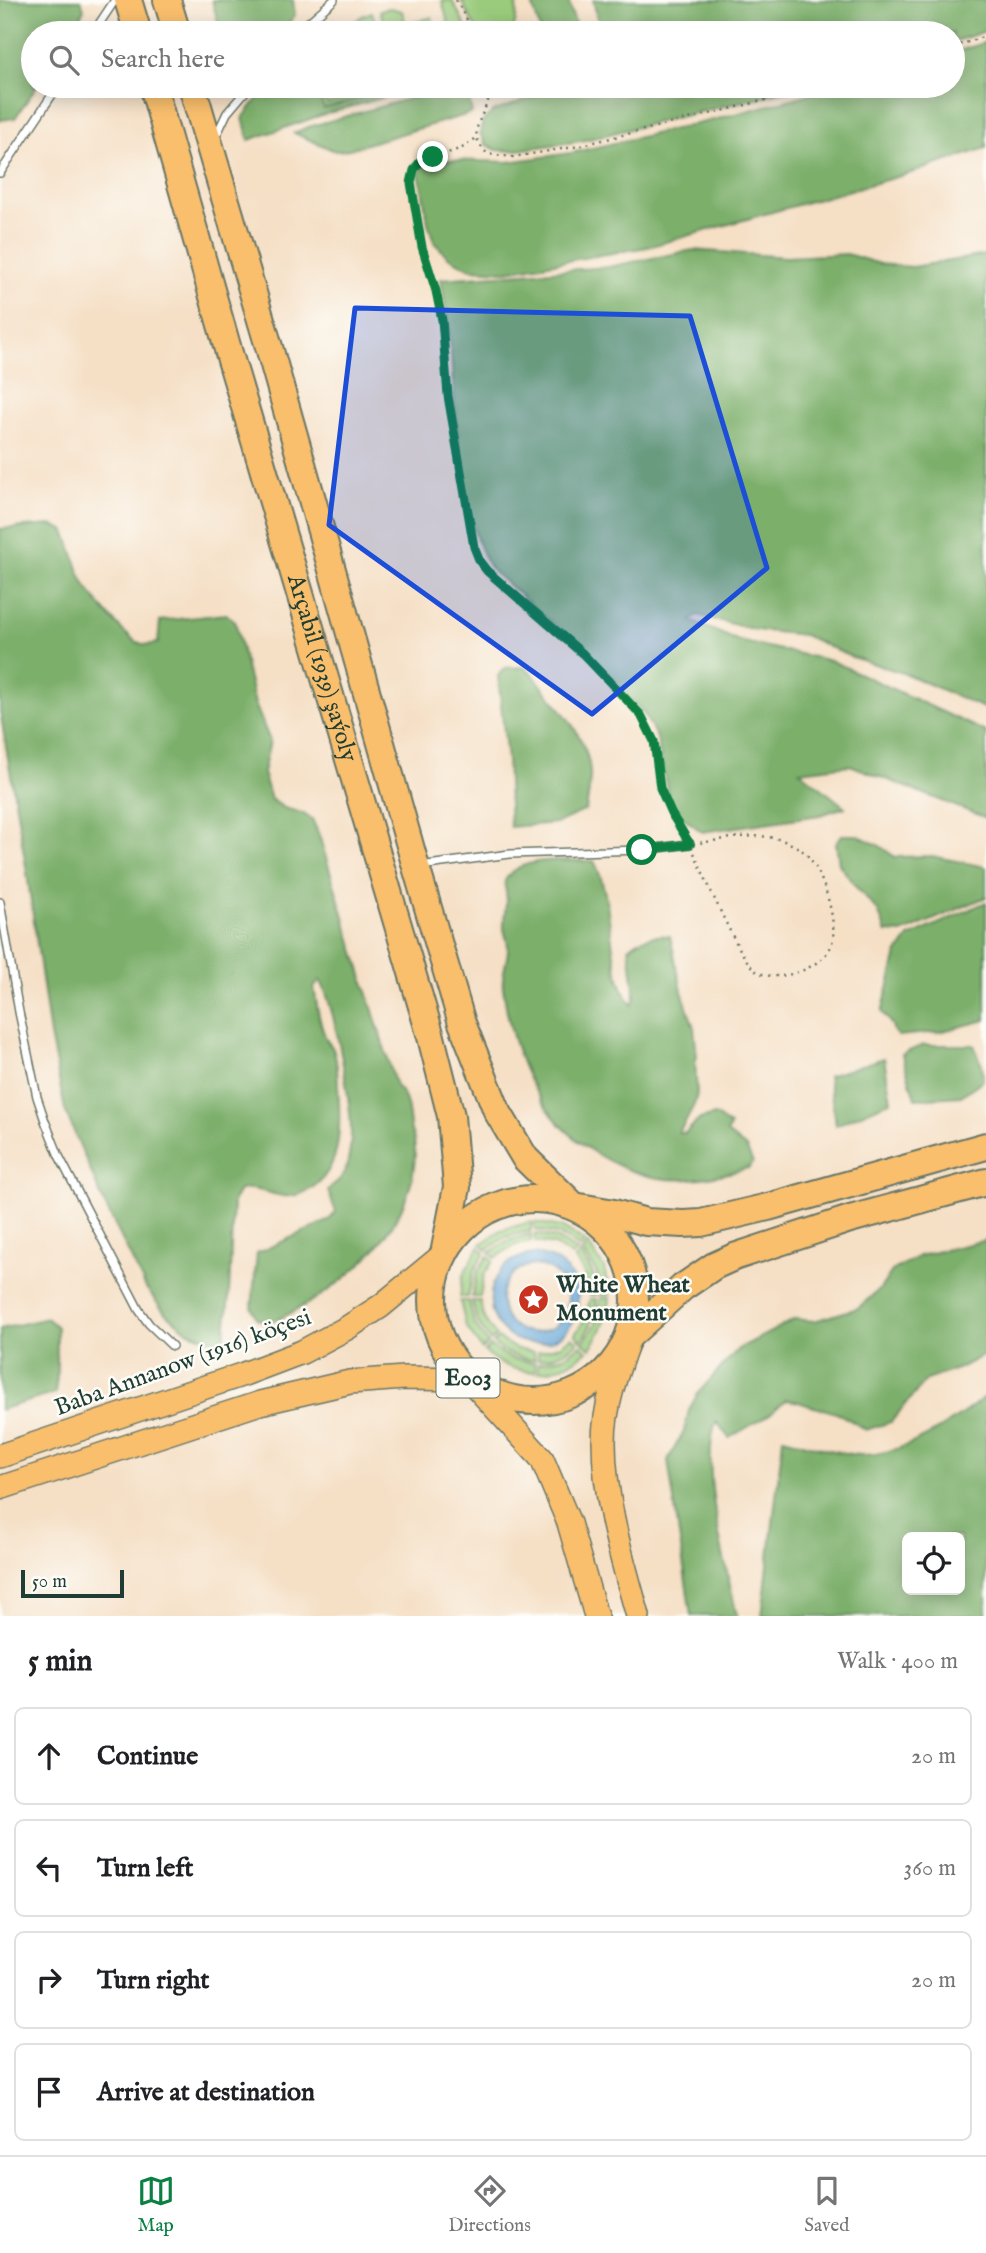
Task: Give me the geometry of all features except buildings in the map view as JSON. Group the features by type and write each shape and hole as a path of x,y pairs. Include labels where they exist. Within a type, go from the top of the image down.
{"highway":[{"path":"128,0 134,21"},
{"path":"167,0 173,21"},
{"name":"Arçabil (1939) şaýoly","path":"156,98 431,1037 447,1103 457,1187 444,1254"},
{"name":"Arçabil (1939) şaýoly","path":"195,98 462,1023 497,1111 525,1158 574,1206"},
{"path":"574,1206 646,1222 701,1223 986,1146"},
{"path":"630,1335 683,1287 734,1257 838,1223 986,1182"},
{"name":"E003","path":"544,1199 574,1206 600,1223 620,1246 633,1274 636,1305 630,1335 614,1364 590,1385 561,1399 529,1402 498,1395 469,1379 451,1359 438,1334 433,1307 435,1280 444,1254 461,1229 486,1210 514,1200 544,1199"}],"main road":[{"name":"Baba Annanow (1916) köçesi","path":"0,1456 302,1352 381,1306 444,1254"},
{"path":"630,1335 612,1386 604,1438 609,1507 638,1616"},
{"path":"0,1488 260,1403 350,1382 404,1378 469,1379 542,1459 569,1523 596,1616"}],"lane":[{"path":"101,21 115,0"},
{"path":"310,21 334,0"},
{"path":"0,173 50,98"},
{"path":"211,154 222,121 240,98"},
{"path":"416,867 510,854 642,850 690,844"},
{"path":"0,902 37,1097 59,1156 139,1310 172,1346"}],"path":[{"path":"456,0 467,21"},
{"path":"965,43 986,36"},
{"path":"489,98 475,139 488,154 498,157 574,148 775,98"},
{"path":"475,139 462,148 419,163 411,183 422,247 442,320 448,396 474,547 480,562 583,654 641,715 654,741 660,788 671,813 690,844 742,954 756,971 774,978 798,972 823,958 832,943 832,915 819,873 807,854 794,845 775,838 754,836 690,844"}],"highlighted area":[{"path":"355,308 690,316 767,568 592,714 329,525"}],"green space":[{"path":"0,0 81,0 84,9 78,21 21,21 21,98 29,98 15,118 0,120"},
{"path":"212,0 293,0 295,15 291,21 218,21"},
{"path":"452,0 463,21 448,21 442,1"},
{"path":"461,0 515,0 516,21 472,21"},
{"path":"531,0 568,0 574,21 537,21"},
{"path":"593,0 986,0 986,31 965,38 965,21 598,21"},
{"path":"390,8 402,11 405,21 383,21 380,10"},
{"path":"372,12 375,21 357,21"},
{"path":"986,42 986,148 911,173 648,247 507,271 471,269 448,257 434,242 419,172 423,165 449,160 508,162 571,153 795,98 965,98 965,49"},
{"path":"258,98 320,98 324,109 363,98 382,98 249,140 243,118"},
{"path":"320,98 325,98 327,104 348,98 362,98 323,109"},
{"path":"411,98 469,98 472,113 335,151 294,133"},
{"path":"531,98 756,98 581,141 510,151 497,150 486,145 480,133 483,121 492,112"},
{"path":"693,250 786,257 847,254 880,264 912,267 986,255 986,709 906,674 852,657 804,635 756,630 697,615 691,621 739,641 832,661 986,732 986,818 850,765 800,771 845,807 820,815 702,832 675,811 668,795 657,738 643,712 583,650 494,572 483,554 466,496 453,390 450,337 441,279 608,267"},
{"path":"51,525 64,530 81,576 90,592 115,622 137,642 148,645 158,643 160,621 226,614 235,621 255,704 270,741 263,773 271,799 284,808 312,819 396,1086 408,1109 415,1148 413,1172 404,1203 385,1236 359,1266 329,1290 277,1320 257,1319 252,1307 257,1253 328,1221 336,1212 328,1191 343,1175 347,1165 351,1138 345,1078 331,1010 320,980 314,988 319,1015 324,1034 337,1062 340,1117 337,1148 325,1175 314,1186 300,1194 284,1196 253,1189 238,1191 233,1202 224,1344 189,1332 165,1313 146,1288 104,1203 65,1110 50,1035 0,711 0,529"},
{"path":"523,667 534,676 576,730 588,760 590,785 586,810 557,823 510,827 507,760 498,676 504,668"},
{"path":"842,835 857,835 895,857 932,856 986,867 986,897 902,933 886,932 878,911 839,864 836,843"},
{"path":"594,861 606,897 618,975 632,1005 635,997 629,948 648,937 670,936 682,991 694,1028 697,1057 697,1094 679,1133 685,1133 700,1119 715,1115 730,1126 727,1133 746,1148 753,1163 748,1168 681,1180 650,1177 626,1169 610,1162 574,1138 542,1102 530,1081 513,1036 503,987 508,950 504,929 505,881 515,870 536,862"},
{"path":"986,902 986,1020 939,1032 898,1036 882,1012 897,954 909,937"},
{"path":"923,1045 974,1045 982,1065 983,1080 961,1096 915,1099 902,1054"},
{"path":"884,1058 891,1101 836,1125 828,1076"},
{"path":"531,1222 531,1231 505,1237 487,1250 481,1244 501,1230"},
{"path":"534,1222 561,1227 585,1242 580,1248 558,1234 535,1230"},
{"path":"531,1234 531,1242 516,1245 495,1258 490,1253 507,1241"},
{"path":"535,1234 556,1238 577,1251 572,1256 554,1245 535,1242"},
{"path":"986,1240 986,1354 960,1368 926,1380 891,1422 866,1430 836,1413 786,1400 770,1414 729,1438 716,1421 712,1442 712,1491 737,1616 691,1616 668,1460 684,1431 689,1410 698,1393 738,1349 795,1319 814,1321 858,1308 880,1289 892,1271 919,1256"},
{"path":"588,1244 604,1268 610,1295 601,1295 596,1271 582,1251"},
{"path":"479,1247 485,1253 474,1270 468,1297 460,1297 463,1275"},
{"path":"580,1253 592,1272 597,1295 590,1295 585,1275 575,1259"},
{"path":"488,1256 493,1261 484,1275 480,1297 472,1297 477,1272"},
{"path":"601,1298 610,1298 608,1312 601,1331 590,1348 583,1342 596,1324"},
{"path":"590,1299 597,1299 595,1310 590,1326 581,1340 575,1334 585,1319"},
{"path":"460,1301 469,1301 474,1323 488,1344 482,1350 466,1326"},
{"path":"472,1301 480,1301 484,1318 496,1336 490,1341 477,1321"},
{"path":"47,1318 57,1327 55,1393 0,1410 0,1329"},
{"path":"572,1337 578,1342 569,1349 555,1356 538,1359 538,1352 559,1346"},
{"path":"498,1338 516,1349 534,1352 535,1360 518,1357 503,1350 493,1343"},
{"path":"581,1345 587,1351 576,1359 558,1368 538,1372 538,1363 564,1357"},
{"path":"490,1346 512,1359 535,1363 535,1372 502,1364 485,1352"},
{"path":"986,1396 986,1616 762,1616 783,1438 825,1449 868,1455 905,1446 940,1428"}],"water":[{"path":"535,1254 554,1260 568,1272 576,1286 578,1302 575,1318 566,1331 553,1340 534,1343 515,1339 502,1329 493,1316 493,1284 502,1270 515,1259","holes":["535,1265 549,1269 559,1277 566,1288 566,1311 560,1321 550,1329 536,1332 521,1330 511,1323 504,1313 501,1301 503,1289 509,1278 520,1269"]}],"place":[{"name":"White Wheat Monument","path":"533,1299"}],"route":[{"path":"433,157 419,163 411,183 422,247 442,320 444,370 474,547 487,571 583,654 630,701 649,728 657,757 660,788 671,813 690,844 642,850"}]}
